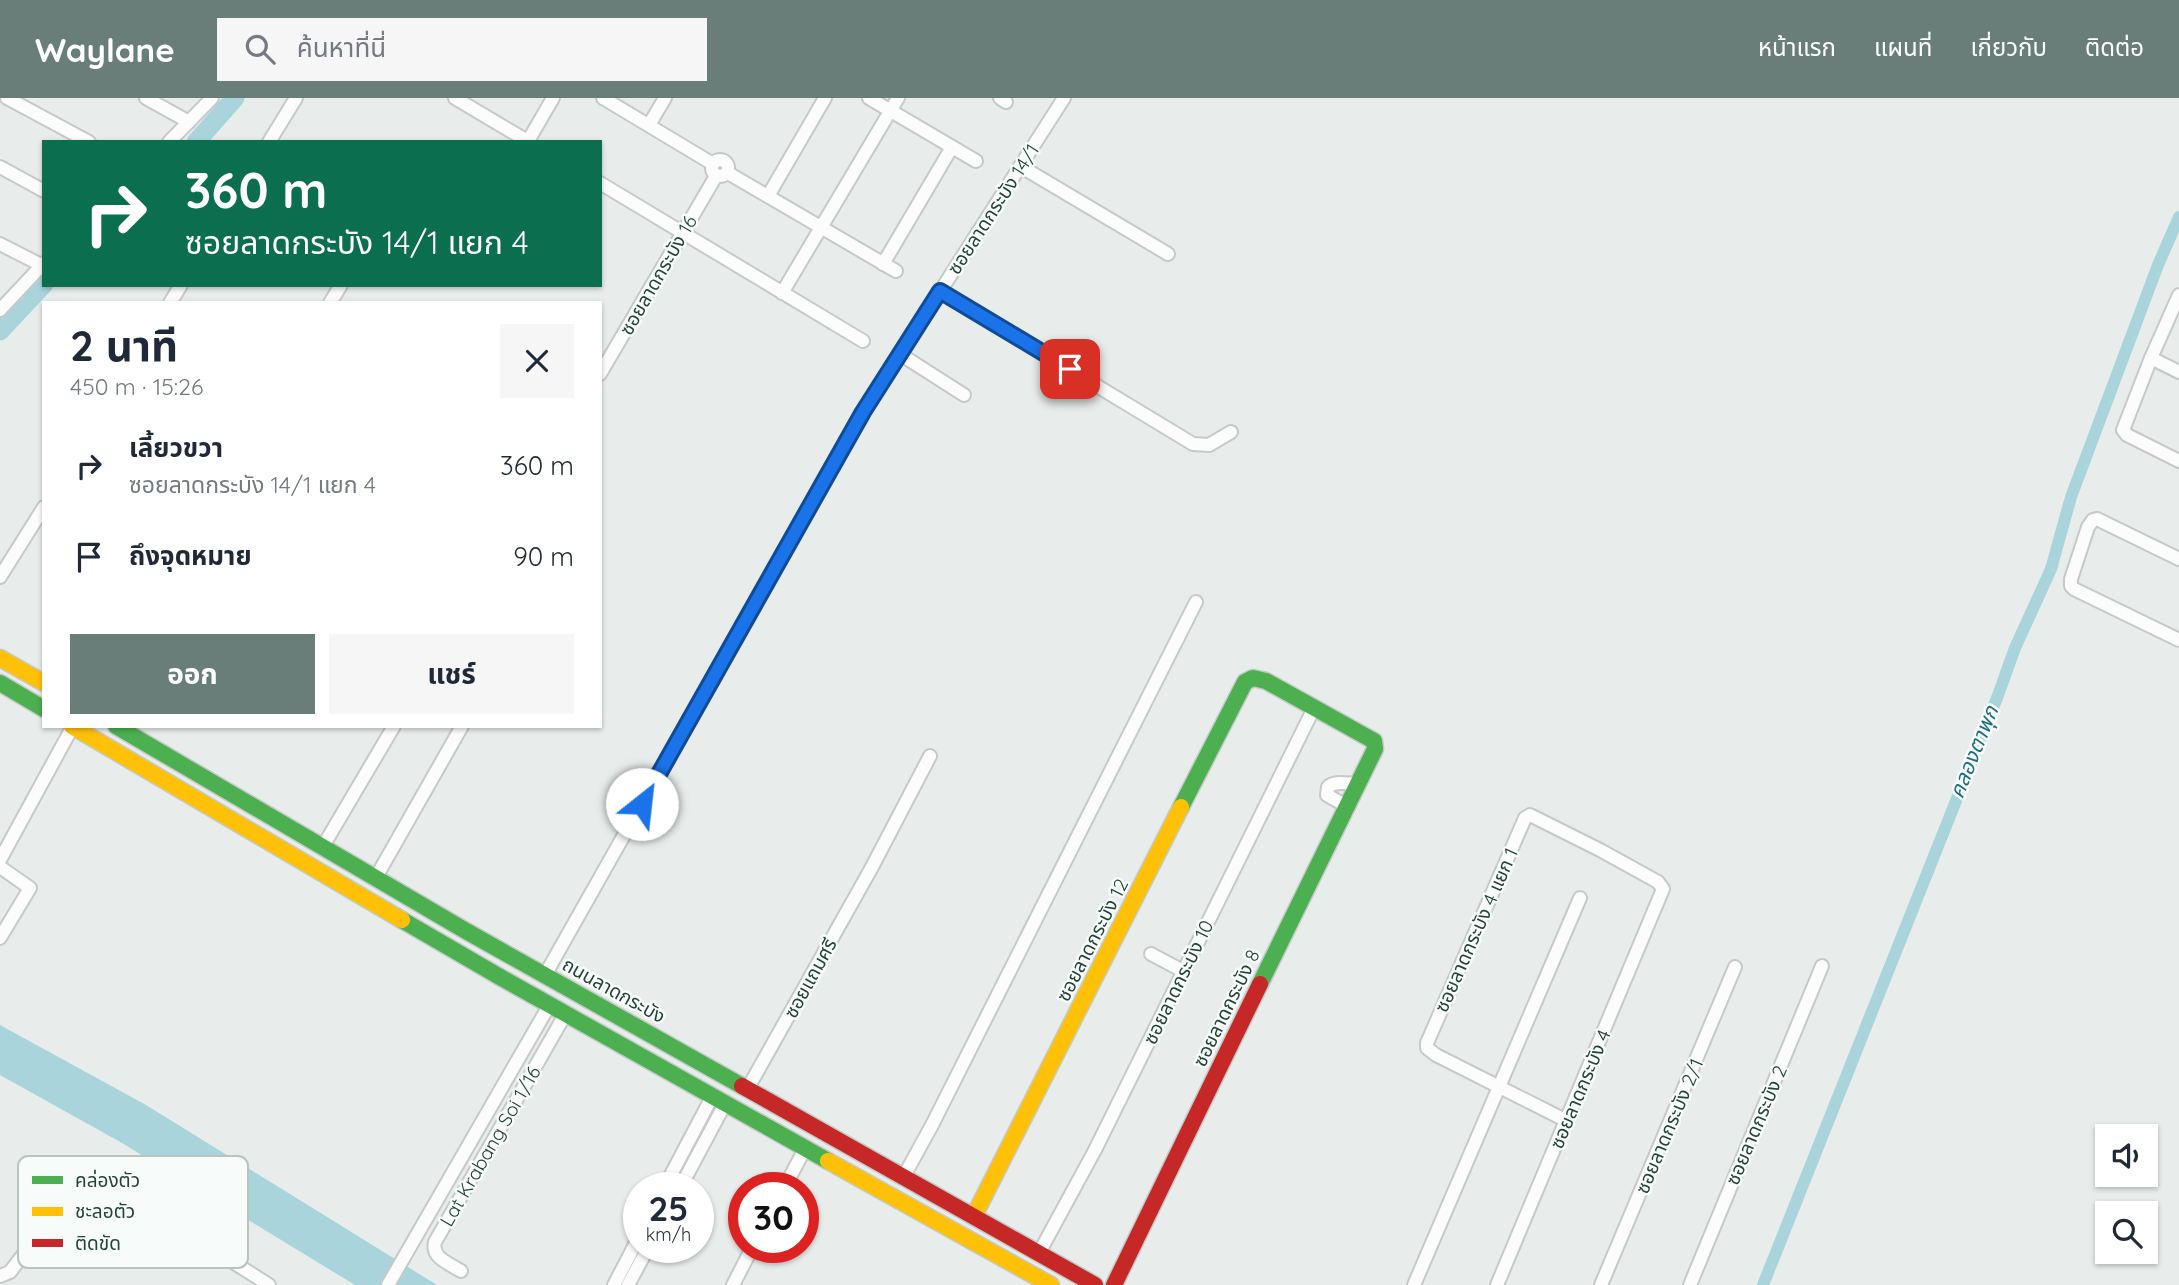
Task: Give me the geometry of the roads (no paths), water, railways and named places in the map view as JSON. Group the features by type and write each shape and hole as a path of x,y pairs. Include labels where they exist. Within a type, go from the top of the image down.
{"main road":[{"path":"0,658 42,683"},
{"name":"ซอยลาดกระบัง 12","path":"974,1216 1245,682 1257,678 1314,708"},
{"path":"0,683 42,708"},
{"name":"ซอยลาดกระบัง 8","path":"1114,1285 1375,749 1371,738 1314,708"},
{"path":"75,728 550,1004 1051,1285"},
{"name":"ถนนลาดกระบัง","path":"119,728 375,879 1096,1285"},
{"path":"719,1098 736,1082"}],"street":[{"path":"7,98 85,140"},
{"path":"146,98 189,122"},
{"path":"270,140 296,98"},
{"path":"455,98 526,140"},
{"path":"529,140 553,98"},
{"path":"603,98 719,171 768,196 896,271"},
{"path":"649,125 666,98"},
{"path":"768,196 825,98"},
{"path":"869,98 976,161"},
{"path":"782,293 898,98"},
{"name":"ซอยลาดกระบัง 14/1","path":"545,975 863,412 1064,98"},
{"path":"171,140 210,99"},
{"path":"883,264 952,147"},
{"path":"1020,166 1168,254"},
{"path":"0,167 42,190"},
{"name":"ซอยลาดกระบัง 16","path":"602,371 719,171"},
{"path":"602,184 863,341"},
{"path":"0,244 42,264"},
{"path":"0,310 42,265"},
{"path":"940,291 1193,444 1209,445 1231,432"},
{"path":"2179,295 2123,430 2127,435 2179,461"},
{"path":"900,354 964,396"},
{"path":"2151,358 2179,372"},
{"path":"0,577 4,562 42,510"},
{"path":"2179,559 2097,519 2088,527 2071,579 2074,589 2179,640"},
{"path":"904,1176 1196,602"},
{"name":"ซอยลาดกระบัง 10","path":"1039,1253 1095,1150 1314,708"},
{"path":"0,860 71,728"},
{"path":"322,848 393,728"},
{"path":"375,879 461,728"},
{"name":"ซอยแถมศรี","path":"736,1082 872,867 930,756"},
{"path":"1348,807 1331,798 1328,795 1328,787 1339,783 1359,784"},
{"name":"ซอยลาดกระบัง 4 แยก 1","path":"1567,1121 1436,1055 1427,1048 1427,1043 1525,818 1535,816 1600,850 1658,882 1663,893"},
{"path":"0,867 29,886 30,890 0,938"},
{"name":"ซอยลาดกระบัง 4","path":"1497,1285 1663,893"},
{"path":"1414,1285 1580,898"},
{"path":"1151,954 1183,971"},
{"name":"ซอยลาดกระบัง 2","path":"1690,1285 1822,966"},
{"name":"ซอยลาดกระบัง 2/1","path":"1601,1285 1735,967"},
{"path":"388,1285 550,1004"},
{"name":"Lat Krabang Soi 1/16","path":"461,1271 436,1255 433,1249 435,1242 566,1013"},
{"path":"674,1172 719,1098"},
{"path":"687,1172 719,1098"},
{"path":"793,1172 806,1147"},
{"path":"0,1276 10,1272 18,1262"},
{"path":"614,1285 625,1263"},
{"path":"628,1285 640,1263"},
{"path":"733,1285 744,1263"},
{"path":"242,1268 269,1285"}],"water":[{"path":"0,1025 146,1105 228,1156 143,1156 0,1075"},
{"path":"248,1168 437,1285 355,1285 248,1220"}],"waterway":[{"path":"198,140 235,98"},
{"name":"คลองตาพุก","path":"1763,1285 2015,648 2051,569 2071,497 2158,265 2179,217"},
{"path":"0,331 42,286"}]}
